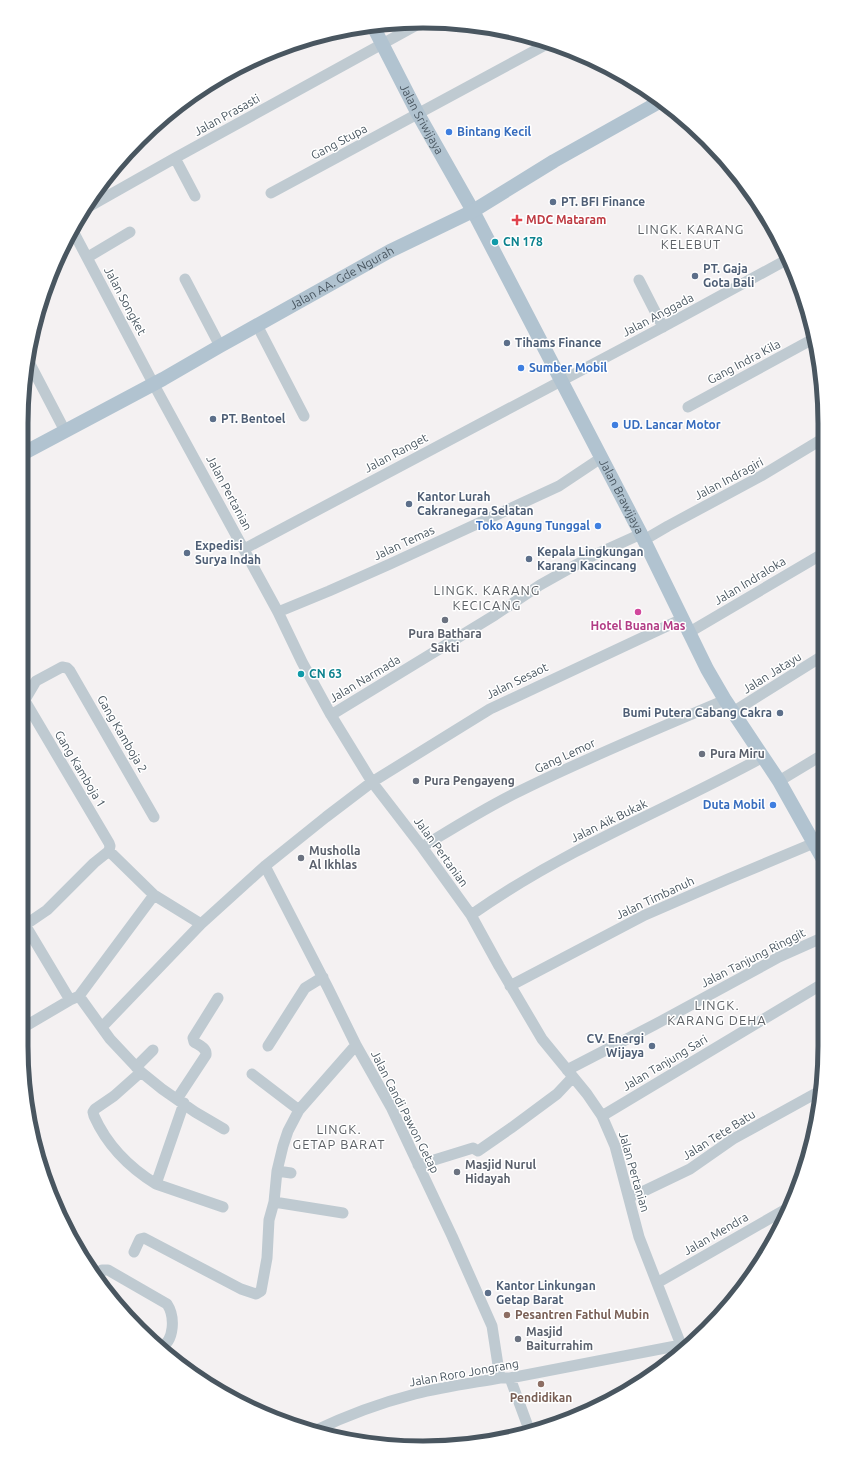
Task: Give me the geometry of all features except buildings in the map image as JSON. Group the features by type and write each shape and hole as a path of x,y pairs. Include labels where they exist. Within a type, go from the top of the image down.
{"main road":[{"name":"Jalan Sriwijaya","path":"376,31 418,114 472,211"},
{"name":"Jalan AA. Gde Ngurah","path":"28,451 154,383 390,251 472,211 554,161 655,104"},
{"name":"Jalan Brawijaya","path":"472,211 643,537 707,669 725,700 779,781 818,851"}],"street":[{"name":"Jalan Prasasti","path":"96,203 411,28"},
{"name":"Gang Stupa","path":"271,194 542,47"},
{"path":"175,158 195,196"},
{"path":"88,257 130,232"},
{"name":"Jalan Songket","path":"76,235 154,383"},
{"name":"Jalan Anggada","path":"561,381 783,261"},
{"path":"185,279 220,346"},
{"path":"640,280 663,327"},
{"path":"257,325 304,416"},
{"name":"Gang Indra Kila","path":"688,407 809,341"},
{"path":"32,367 66,431"},
{"name":"Jalan Ranget","path":"244,549 561,381"},
{"name":"Jalan Pertanian","path":"154,383 278,612 302,662 331,716 372,782 422,847 470,915 542,1039 587,1094 602,1116 615,1146 639,1237 681,1345"},
{"name":"Jalan Indragiri","path":"643,537 668,526 761,476 818,442"},
{"name":"Jalan Temas","path":"278,612 390,564 559,486 601,458"},
{"name":"Jalan Narmada","path":"331,716 540,586 590,557 643,537"},
{"name":"Jalan Indraloka","path":"688,632 818,556"},
{"name":"Jalan Sesaot","path":"102,1027 201,924 265,866 372,782 490,709 682,619"},
{"name":"Jalan Jatayu","path":"733,712 818,659"},
{"name":"Gang Kamboja 2","path":"28,695 36,681 65,667 70,671 154,817"},
{"name":"Gang Lemor","path":"422,847 480,812 522,790 617,746 725,700"},
{"name":"Gang Kamboja 1","path":"28,709 109,843 110,849 108,851"},
{"name":"Jalan Aik Bukak","path":"470,915 520,882 576,851 732,774 763,757"},
{"path":"779,781 818,758"},
{"name":"Jalan Timbanuh","path":"510,986 645,915 814,844"},
{"path":"28,922 47,910 108,851 154,895 201,924"},
{"name":"Jalan Candi Pawon Getap","path":"265,866 323,977 356,1045 391,1107 452,1236 492,1326 505,1378 528,1427"},
{"path":"28,1025 75,998 154,895"},
{"path":"28,930 75,998 102,1027 118,1048 139,1069 180,1101 195,1112 224,1129"},
{"name":"Jalan Tanjung Ringgit","path":"418,1166 473,1148 478,1152 556,1094 570,1074 654,1025 779,957 818,940"},
{"path":"268,1046 306,988 323,977"},
{"name":"Jalan Tanjung Sari","path":"602,1116 818,988"},
{"path":"156,1184 180,1101 206,1055 205,1048 194,1042 193,1038 218,998"},
{"path":"134,1252 139,1241 144,1238 241,1289 256,1294 261,1291 263,1288 267,1258 269,1220 274,1202 277,1171 283,1146 293,1119 299,1110 356,1045"},
{"path":"153,1050 139,1069 114,1096 95,1109 93,1112 94,1116 120,1156 142,1176 156,1184 223,1207"},
{"path":"252,1074 299,1110"},
{"name":"Jalan Tete Batu","path":"629,1197 690,1169 733,1139 815,1094"},
{"path":"277,1171 291,1173"},
{"path":"274,1202 343,1213"},
{"name":"Jalan Mendra","path":"657,1283 781,1212"},
{"path":"101,1273 102,1270 108,1270 167,1304 172,1313 172,1325 168,1342 165,1344"},
{"name":"Jalan Roro Jongrang","path":"321,1428 380,1405 414,1395 675,1349"}],"place":[{"name":"Bintang Kecil","path":"449,132"},
{"name":"PT. BFI Finance","path":"553,202"},
{"name":"MDC Mataram","path":"517,220"},
{"name":"CN 178","path":"495,242"},
{"name":"PT. Gaja Gota Bali","path":"695,276"},
{"name":"Tihams Finance","path":"507,343"},
{"name":"Sumber Mobil","path":"521,368"},
{"name":"PT. Bentoel","path":"213,419"},
{"name":"UD. Lancar Motor","path":"615,425"},
{"name":"Kantor Lurah Cakranegara Selatan","path":"409,504"},
{"name":"Toko Agung Tunggal","path":"598,526"},
{"name":"Expedisi Surya Indah","path":"187,553"},
{"name":"Kepala Lingkungan Karang Kacincang","path":"529,559"},
{"name":"Hotel Buana Mas","path":"638,612"},
{"name":"Pura Bathara Sakti","path":"445,620"},
{"name":"CN 63","path":"301,674"},
{"name":"Bumi Putera Cabang Cakra","path":"780,713"},
{"name":"Pura Miru","path":"702,754"},
{"name":"Pura Pengayeng","path":"416,781"},
{"name":"Duta Mobil","path":"773,805"},
{"name":"Musholla Al Ikhlas","path":"301,858"},
{"name":"CV. Energi Wijaya","path":"652,1046"},
{"name":"Masjid Nurul Hidayah","path":"457,1172"},
{"name":"Kantor Linkungan Getap Barat","path":"488,1293"},
{"name":"Pesantren Fathul Mubin","path":"507,1315"},
{"name":"Masjid Baiturrahim","path":"518,1339"},
{"name":"Pendidikan","path":"541,1384"}],"district":[{"name":"LINGK. KARANG KELEBUT","path":"691,236"},
{"name":"LINGK. KARANG KECICANG","path":"487,598"},
{"name":"LINGK. KARANG DEHA","path":"717,1012"},
{"name":"LINGK. GETAP BARAT","path":"339,1136"}]}
